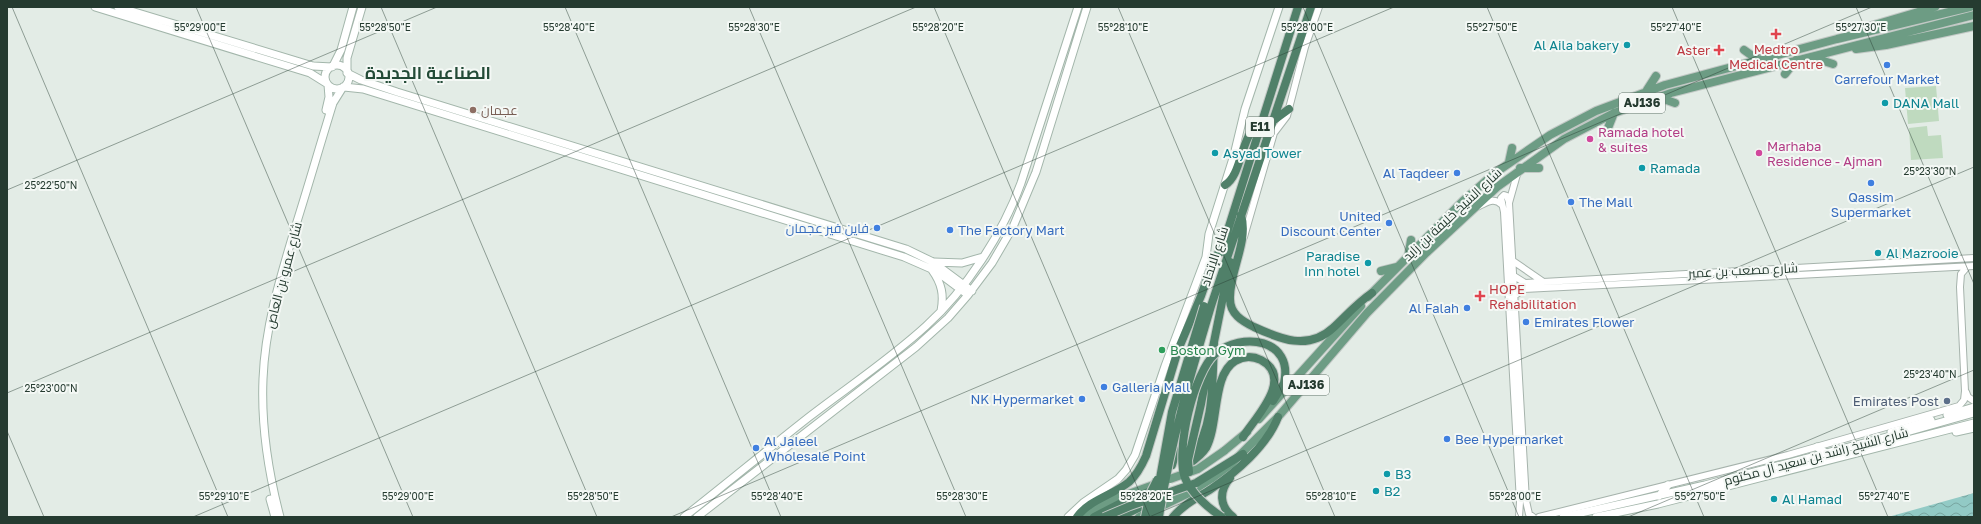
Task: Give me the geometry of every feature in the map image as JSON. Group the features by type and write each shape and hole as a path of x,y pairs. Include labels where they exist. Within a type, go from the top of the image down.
{"highway":[{"name":"شارع الإتحاد","path":"1153,517 1165,477 1184,396 1223,247 1298,7"},
{"name":"شارع الإتحاد","path":"1207,306 1274,120 1311,7"},
{"path":"1274,120 1289,109"},
{"path":"1225,185 1233,176 1250,133 1262,120"},
{"path":"1241,214 1243,228 1230,294 1233,310 1242,321 1280,339 1302,341 1323,335 1372,293"},
{"path":"1195,492 1189,474 1188,460 1233,252 1231,241"},
{"path":"1076,517 1085,509 1128,482 1143,462 1178,350 1201,296 1214,259 1223,247"},
{"path":"1222,517 1205,503 1185,479 1182,457 1189,414 1197,382 1204,367 1218,352 1232,344 1256,341 1268,345 1275,350 1284,364 1284,382 1261,417"},
{"path":"1186,466 1198,448 1207,426 1214,343"},
{"path":"1120,517 1150,503 1186,466 1202,453 1209,441 1215,421 1222,379 1226,369 1235,361 1251,357 1261,360 1269,366 1274,376 1274,388 1268,401 1243,437"},
{"path":"1145,517 1150,494 1171,468 1184,423 1189,414"},
{"path":"1233,517 1224,506 1222,494 1226,484 1272,430 1278,417"},
{"path":"1104,517 1130,506 1196,483 1242,454"},
{"path":"1174,517 1187,503 1238,470"},
{"path":"1094,517 1121,503 1152,491 1165,477"},
{"name":"شارع الإتحاد","path":"1159,517 1165,477"}],"main road":[{"path":"95,7 310,73 335,89 343,87 363,89 932,265 962,263 983,257"},
{"path":"118,7 313,66 341,66 347,72 366,82 906,249 932,265 970,293"},
{"path":"327,84 326,74 332,67 341,50 353,7"},
{"path":"343,87 347,82 347,58 362,7"},
{"path":"684,517 786,435 903,346 941,312 983,257 1000,230 1017,195 1078,7"},
{"path":"697,517 922,342 948,318 970,293 1007,240 1030,189 1087,7"},
{"path":"1068,517 1083,504 1118,479 1132,460 1206,257 1209,234 1225,185 1245,108 1279,7"},
{"path":"1837,39 1876,24 1932,7"},
{"name":"شارع الشيخ خليفة بن زايد","path":"1165,477 1198,468 1243,437 1372,293 1463,201 1509,162 1550,135 1610,104 1647,90 1837,39 1970,7"},
{"name":"شارع الشيخ خليفة بن زايد","path":"1139,517 1211,480 1242,454 1278,417 1367,313 1472,209 1519,169 1564,139 1614,113 1658,97 1974,15"},
{"path":"1837,50 1874,47 1974,26"},
{"path":"1950,36 1957,29"},
{"path":"1744,50 1758,60"},
{"path":"1810,57 1833,64"},
{"path":"1785,74 1796,60"},
{"path":"1647,90 1656,76"},
{"name":"شارع عمرو بن العاص","path":"275,517 265,468 260,422 260,378 264,336 274,286 328,102 327,84"},
{"name":"شارع عمرو بن العاص","path":"280,517 268,470 263,422 263,379 268,330 277,288 333,103 343,87"},
{"path":"1658,97 1676,103"},
{"path":"1608,128 1614,113"},
{"path":"531,141 556,147 564,143"},
{"path":"1509,162 1512,148"},
{"path":"1519,169 1539,168"},
{"path":"664,182 671,180 695,187 702,185"},
{"path":"1408,258 1411,240"},
{"path":"932,265 942,287 943,299 941,312"},
{"path":"1381,271 1398,267"},
{"path":"1868,442 1884,434 1974,407"},
{"name":"شارع الشيخ راشد بن سعيد آل مكتوم","path":"1596,517 1672,501 1907,436 1974,413"},
{"name":"شارع الشيخ راشد بن سعيد آل مكتوم","path":"1563,517 1659,496 1868,442 1974,423"},
{"path":"1884,434 1891,426"},
{"path":"1907,436 1926,438 1974,428"},
{"path":"755,472 762,462 786,443 786,435"},
{"path":"1817,447 1826,453"},
{"name":"AJ136","path":"1082,517 1100,505 1165,477"},
{"path":"1659,496 1668,485"},
{"path":"1568,509 1575,514"}],"street":[{"path":"1240,244 1248,226 1274,133 1284,121 1289,109 1305,47 1319,7"},
{"path":"1509,203 1519,169"},
{"path":"1528,510 1524,516 1519,514 1504,212 1501,198 1504,195 1508,197 1509,203 1526,501 1528,510 1533,517"},
{"path":"1472,209 1492,200 1497,201 1502,205"},
{"name":"شارع مصعب بن عمير","path":"1514,296 1525,286 1542,281 1974,258"},
{"path":"1513,261 1542,281"},
{"name":"شارع مصعب بن عمير","path":"1525,286 1974,266"},
{"path":"1967,267 1961,274 1960,287 1966,391 1968,397 1974,401"},
{"path":"1951,268 1957,274 1960,287"},
{"path":"1514,276 1525,286"},
{"path":"1539,517 1817,447 1959,406 1964,400 1966,391"}],"green space":[{"path":"1936,86 1939,121 1908,124 1905,88"},
{"path":"1927,126 1928,136 1941,135 1943,158 1911,160 1909,128"}],"water":[{"path":"1974,493 1974,517 1888,517"}],"place":[{"name":"Medtro Medical Centre","path":"1776,34"},
{"name":"Al Aila bakery","path":"1627,45"},
{"name":"Aster","path":"1719,50"},
{"name":"Carrefour Market","path":"1887,65"},
{"name":"DANA Mall","path":"1885,103"},
{"name":"عجمان","path":"473,110"},
{"name":"Ramada hotel & suites","path":"1590,139"},
{"name":"Asyad Tower","path":"1215,153"},
{"name":"Marhaba Residence - Ajman","path":"1759,153"},
{"name":"Ramada","path":"1642,168"},
{"name":"Al Taqdeer","path":"1457,173"},
{"name":"Qassim Supermarket","path":"1871,183"},
{"name":"The Mall","path":"1571,202"},
{"name":"United Discount Center","path":"1389,223"},
{"name":"فاين فير عجمان","path":"877,228"},
{"name":"The Factory Mart","path":"950,230"},
{"name":"Al Mazrooie","path":"1878,253"},
{"name":"Paradise Inn hotel","path":"1368,263"},
{"name":"HOPE Rehabilitation","path":"1480,296"},
{"name":"Al Falah","path":"1467,308"},
{"name":"Emirates Flower","path":"1526,322"},
{"name":"Boston Gym","path":"1162,350"},
{"name":"Galleria Mall","path":"1104,387"},
{"name":"NK Hypermarket","path":"1082,399"},
{"name":"Emirates Post","path":"1947,401"},
{"name":"Bee Hypermarket","path":"1447,439"},
{"name":"Al Jaleel Wholesale Point","path":"756,448"},
{"name":"B3","path":"1387,474"},
{"name":"B2","path":"1376,491"},
{"name":"Al Hamad","path":"1774,499"}],"district":[{"name":"الصناعية الجديدة","path":"428,73"}]}
